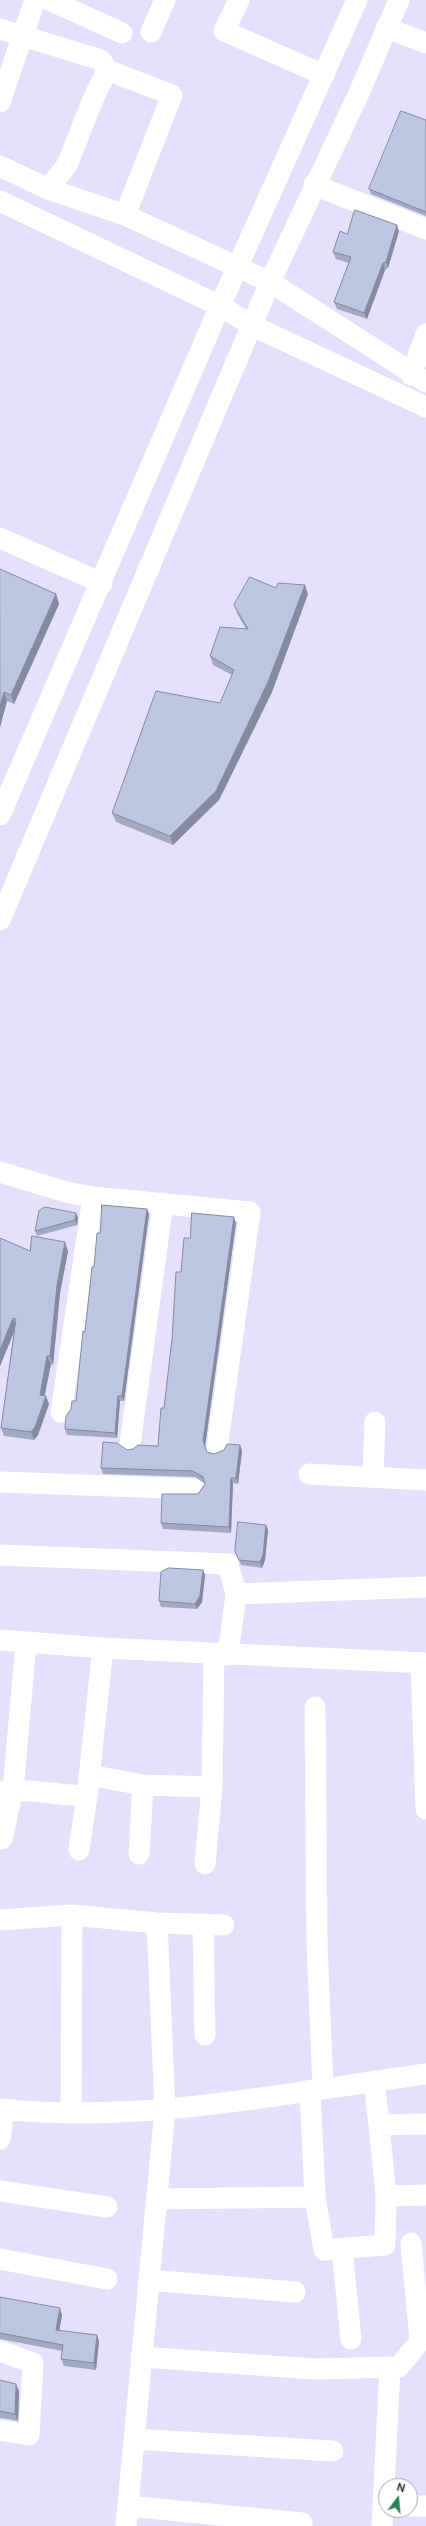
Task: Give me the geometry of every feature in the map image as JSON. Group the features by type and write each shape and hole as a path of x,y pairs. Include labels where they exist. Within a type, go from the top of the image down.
{"street":[{"path":"0,102 35,0"},
{"path":"49,0 122,33"},
{"path":"152,32 164,0"},
{"path":"240,0 224,31 324,75"},
{"path":"0,815 7,780 102,583 220,306 239,269 357,0"},
{"path":"0,920 253,326 270,282 314,185 359,93 399,0"},
{"path":"386,28 426,43"},
{"path":"0,29 23,38 101,60 107,70 172,95 125,215"},
{"path":"48,189 67,164 94,97 107,70"},
{"path":"0,166 48,189 125,215 239,269 270,282 419,379 426,334"},
{"path":"314,185 426,229"},
{"path":"0,201 220,306 253,326 426,407"},
{"path":"0,538 102,583"},
{"path":"0,1172 66,1192 93,1197 163,1202 250,1212 217,1448"},
{"path":"61,1412 93,1197"},
{"path":"130,1444 163,1202"},
{"path":"373,1477 375,1422"},
{"path":"308,1474 426,1480"},
{"path":"0,1482 195,1489"},
{"path":"0,1555 228,1564 236,1594 221,1654 205,1864"},
{"path":"236,1594 426,1587"},
{"path":"0,1640 103,1648 424,1663 426,1809"},
{"path":"2,1838 26,1643"},
{"path":"79,1850 87,1796 103,1648"},
{"path":"141,2357 315,2370 399,2367 423,2340 419,2243 324,2250 315,2197 317,2089 315,1708"},
{"path":"89,1774 143,1785 212,1787"},
{"path":"139,1854 143,1785"},
{"path":"7,1791 60,1796 87,1796"},
{"path":"71,2112 72,1915"},
{"path":"0,1920 72,1915 156,1923 224,1925"},
{"path":"156,1923 165,2110 127,2516 302,2523 302,2526"},
{"path":"203,1924 205,2035"},
{"path":"0,2140 2,2109 39,2113 165,2110 426,2074"},
{"path":"374,2081 386,2196 385,2245"},
{"path":"379,2125 426,2124"},
{"path":"0,2191 107,2207"},
{"path":"386,2196 426,2195"},
{"path":"157,2199 315,2197"},
{"path":"342,2249 351,2339"},
{"path":"0,2259 107,2279"},
{"path":"149,2280 295,2292"},
{"path":"0,2351 33,2363 29,2435 0,2430"},
{"path":"385,2478 390,2367"},
{"path":"134,2439 333,2451"}],"building":[{"path":"401,111 426,120 426,212 369,189"},
{"path":"355,210 397,225 386,262 383,263 364,313 334,302 351,257 333,252 340,231 347,234"},
{"path":"0,569 56,594 11,695 4,692 0,706"},
{"path":"250,577 276,588 278,583 305,585 268,682 216,791 170,836 112,813 156,691 220,703 234,670 210,656 220,627 248,629 234,605"},
{"path":"102,1205 147,1209 122,1396 118,1396 115,1433 65,1429 66,1416 71,1409 72,1401 76,1401 83,1331 85,1332 97,1233 100,1233"},
{"path":"45,1207 76,1213 75,1220 35,1231 39,1211"},
{"path":"192,1213 234,1217 203,1441 207,1452 214,1454 224,1450 227,1444 240,1445 236,1478 231,1478 229,1527 161,1523 162,1494 198,1494 205,1484 203,1477 193,1471 101,1468 103,1442 117,1443 127,1450 133,1449 138,1445 158,1446 161,1408 164,1408 172,1339 176,1272 181,1272 184,1238 190,1238"},
{"path":"32,1236 65,1242 57,1285 50,1356 47,1356 40,1395 46,1396 35,1427 31,1432 1,1428 16,1319 13,1318 0,1350 0,1238 30,1251"},
{"path":"238,1522 266,1525 263,1555 260,1562 239,1560 235,1551"},
{"path":"169,1568 203,1570 200,1596 195,1604 159,1601 161,1572"},
{"path":"0,2297 60,2308 56,2330 97,2335 94,2363 61,2359 63,2345 0,2333"},
{"path":"0,2380 16,2384 15,2414 0,2411"}]}
